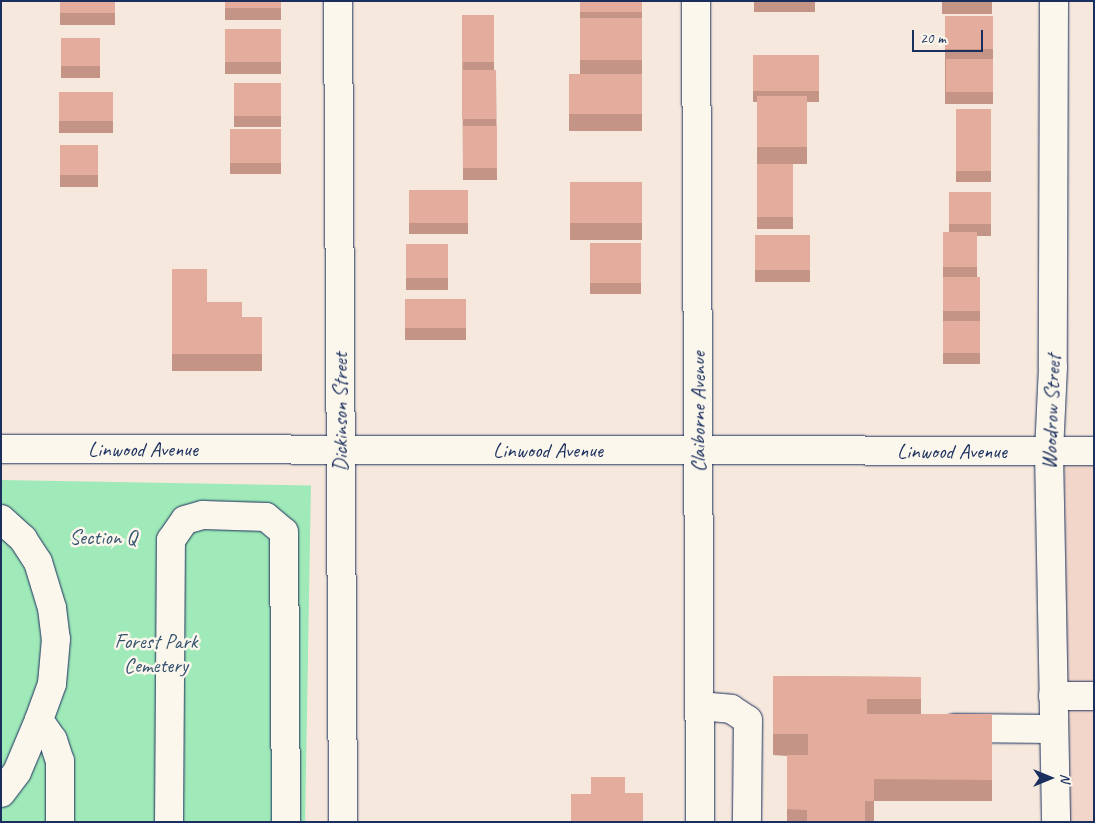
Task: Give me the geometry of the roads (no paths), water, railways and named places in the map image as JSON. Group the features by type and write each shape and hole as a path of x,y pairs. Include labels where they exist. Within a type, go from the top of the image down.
{"street":[{"name":"Dickinson Street","path":"338,1 343,822"},
{"name":"Claiborne Avenue","path":"696,1 700,822"},
{"name":"Woodrow Street","path":"1054,1 1053,347 1049,452 1056,822"},
{"name":"Linwood Avenue","path":"1,449 1094,452"},
{"path":"169,822 171,540 185,520 212,515 266,516 284,532 286,822"},
{"path":"1,519 13,528 32,551 44,576 52,608 56,639 55,671 39,720 17,772 1,793"},
{"path":"1053,696 1094,696"},
{"path":"699,706 731,708 748,720 747,822"},
{"path":"39,720 56,746 60,761 60,822"},
{"path":"926,728 1053,729"}],"park label":[{"name":"Section Q","path":"103,537"},
{"name":"Forest Park Cemetery","path":"156,653"}]}
